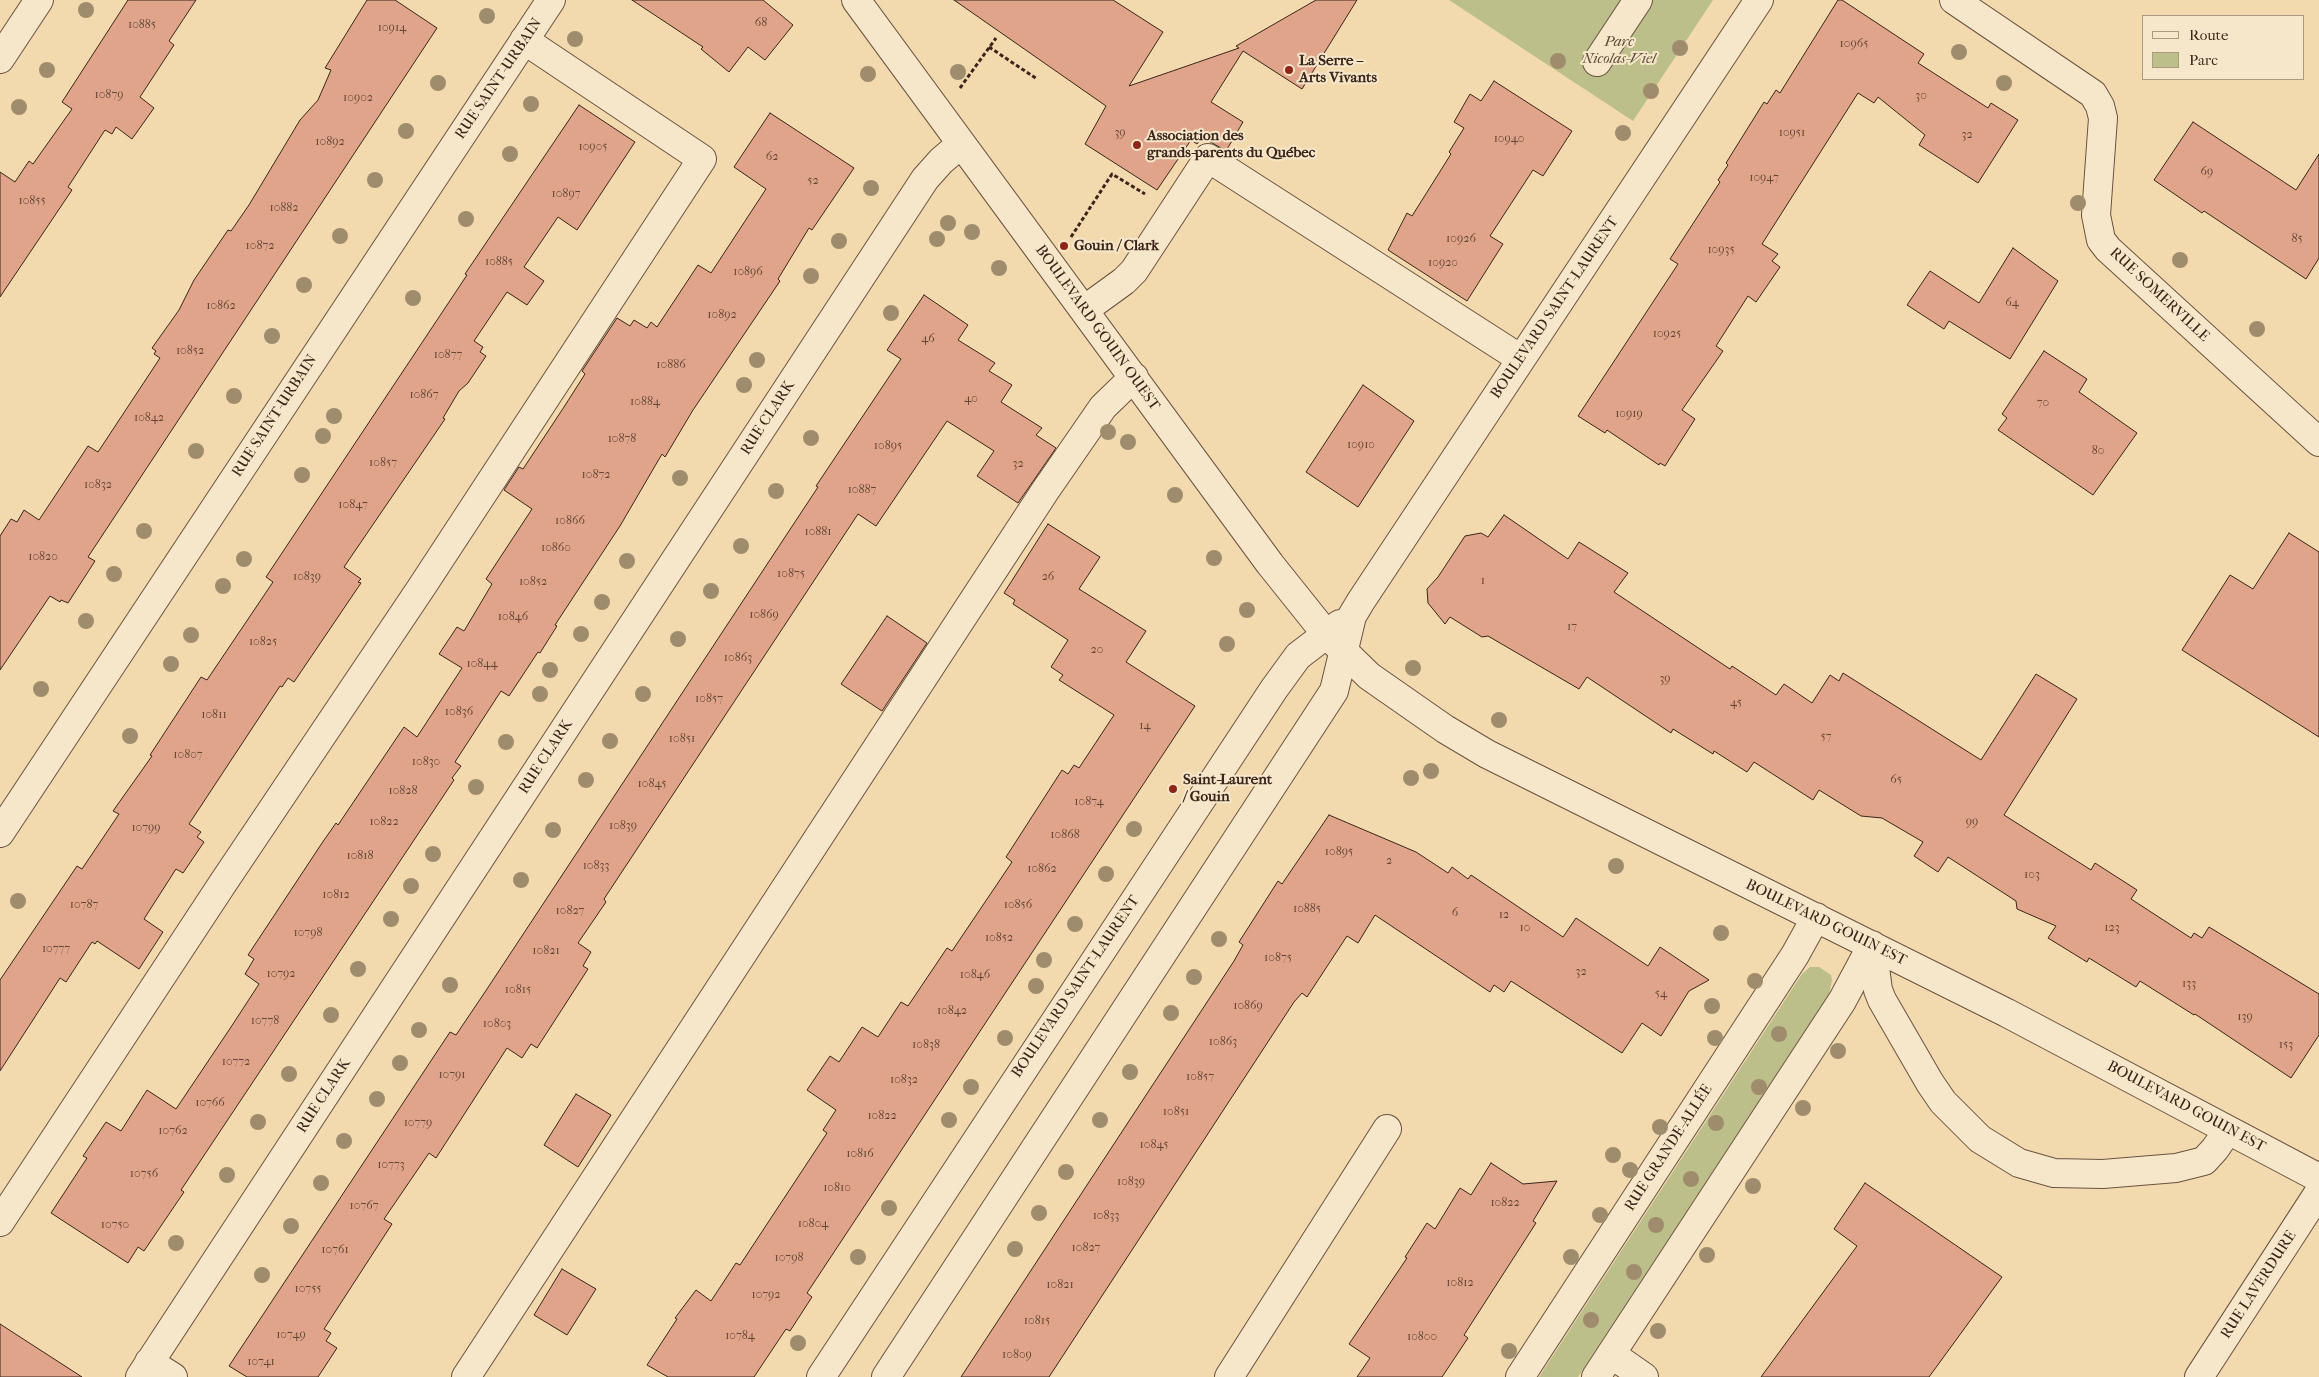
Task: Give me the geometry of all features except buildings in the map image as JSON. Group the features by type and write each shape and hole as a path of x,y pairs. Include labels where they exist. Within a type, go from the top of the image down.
{"street":[{"path":"0,59 40,0"},
{"name":"RUE SAINT-URBAIN","path":"0,833 551,0"},
{"name":"BOULEVARD GOUIN OUEST","path":"856,0 1270,564 1335,643"},
{"path":"1597,62 1638,0"},
{"name":"BOULEVARD SAINT-LAURENT","path":"886,1377 1334,691 1335,643 1352,616 1759,0"},
{"name":"RUE SOMERVILLE","path":"1954,0 2092,94 2100,106 2102,118 2096,216 2102,240 2114,255 2319,442"},
{"path":"0,1222 223,882 421,588 702,159 524,40"},
{"name":"RUE CLARK","path":"145,1369 925,179 961,144"},
{"path":"1084,310 1124,282 1134,271 1208,158 1521,359"},
{"path":"466,1377 1040,499 1103,406 1134,378"},
{"name":"BOULEVARD SAINT-LAURENT","path":"821,1377 1269,697 1298,656 1335,643"},
{"name":"BOULEVARD GOUIN EST","path":"1335,643 1382,686 1466,742 2087,1054 2319,1178"},
{"name":"RUE GRANDE-ALLÉE","path":"1520,1377 1795,955 1816,917"},
{"path":"1872,945 1876,979 1882,1000 1930,1083 1943,1102 1980,1138 2019,1163 2054,1173 2103,1174 2176,1168 2204,1161 2215,1150 2228,1130"},
{"path":"1596,1377 1842,1001 1872,945"},
{"path":"1229,1377 1388,1129"},
{"name":"RUE LAVERDURE","path":"2199,1377 2319,1192"},
{"path":"1610,1354 1644,1377"},
{"path":"145,1369 173,1377"}],"path":[{"path":"960,89 996,38"},
{"path":"990,46 1037,78"},
{"path":"1070,238 1112,174 1149,196"}],"green space":[{"name":"Parc Nicolas-Viel","path":"1449,0 1713,0 1633,121"},
{"path":"1810,967 1819,967 1831,975 1832,980 1829,994 1578,1377 1539,1377 1802,974"}],"place":[{"name":"La Serre – Arts Vivants","path":"1289,70"},
{"name":"Association des grands-parents du Québec","path":"1137,145"},
{"name":"Gouin / Clark","path":"1064,246"},
{"name":"Saint-Laurent / Gouin","path":"1173,789"}]}
